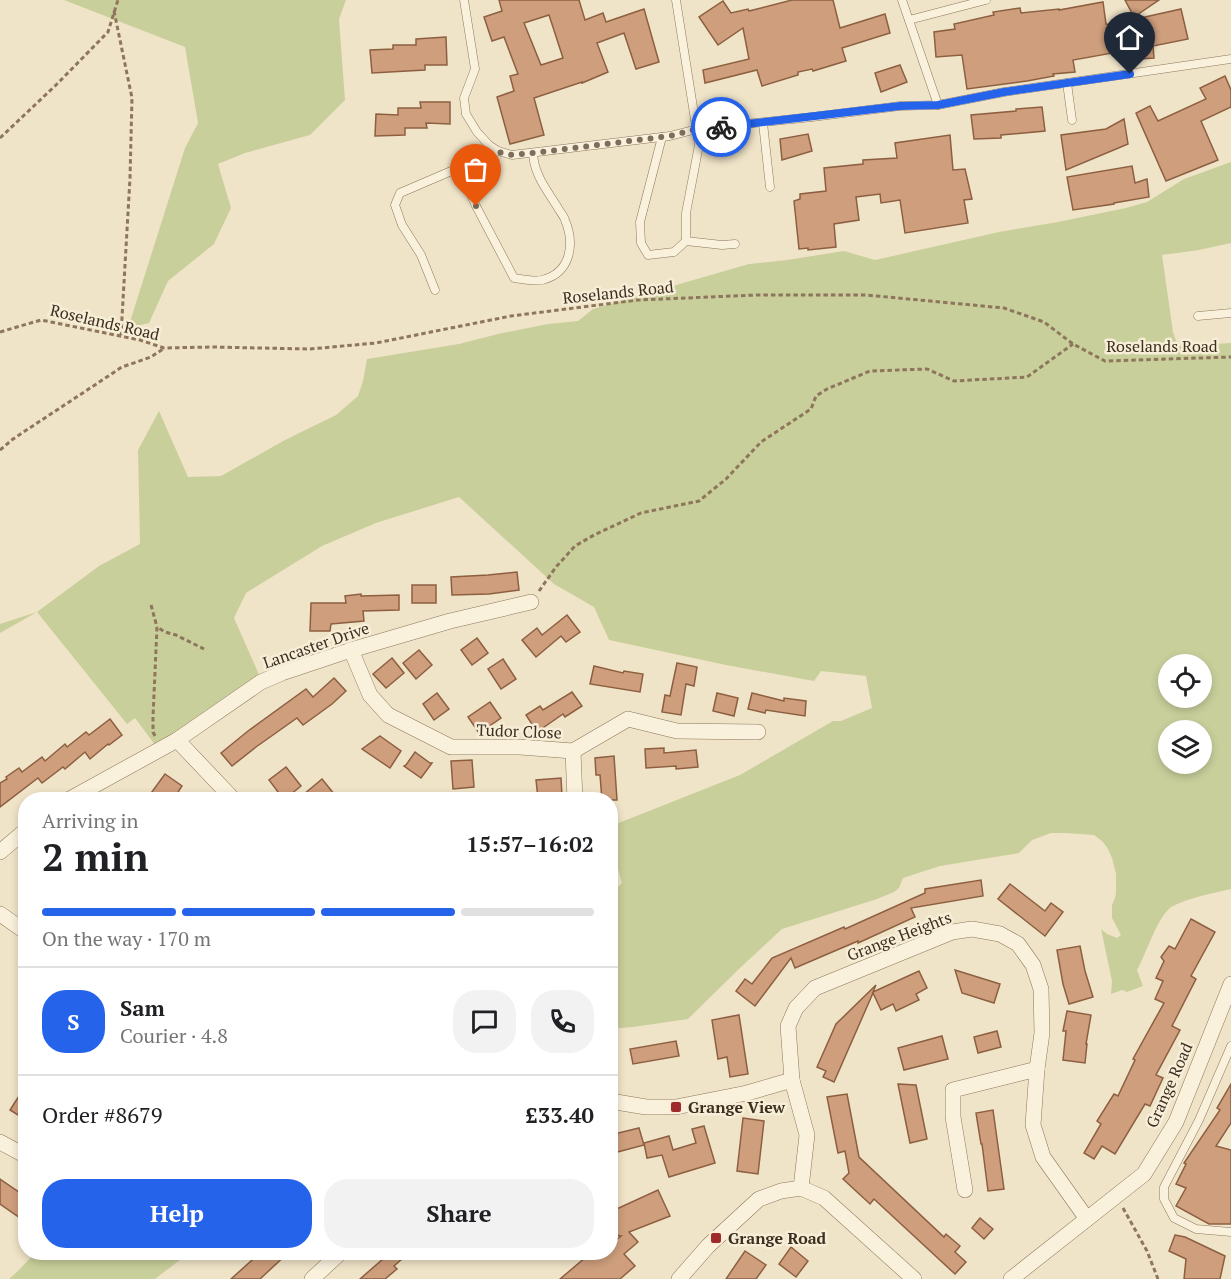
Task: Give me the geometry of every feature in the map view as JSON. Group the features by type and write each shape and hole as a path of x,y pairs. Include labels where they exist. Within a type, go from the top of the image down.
{"street":[{"name":"Lancaster Drive","path":"82,792 177,740 261,682 282,673 450,621 531,602"},
{"name":"Tudor Close","path":"351,650 370,695 388,714 451,747 520,747 573,752 628,719 677,731 758,732"},
{"path":"177,740 226,792"},
{"path":"573,752 575,792"},
{"path":"0,852 18,837"},
{"path":"0,914 18,926"},
{"name":"Grange Heights","path":"801,1188 807,1135 792,1080 788,1026 796,1008 815,988 952,932 972,929 1000,934 1018,944 1033,965 1041,989 1042,1033 1037,1069 1034,1125 1043,1157 1087,1219"},
{"name":"Grange Road","path":"1011,1279 1144,1174 1176,1122 1231,984"},
{"path":"965,1190 953,1117 953,1090 1037,1069"},
{"path":"618,1102 646,1107 676,1107 792,1080"},
{"path":"0,1142 18,1152"},
{"path":"679,1279 708,1246 759,1199 781,1191 801,1188 824,1198 914,1279"},
{"path":"312,1279 333,1260"}],"lane":[{"path":"464,0 475,69 464,98 466,114 477,132 489,145 498,152 512,155 662,137 697,129 900,106 938,105 1004,92 1231,59"},
{"path":"662,137 640,222 641,243 648,255 674,252 686,241 686,213 699,145 676,0"},
{"path":"902,0 938,105"},
{"path":"909,20 986,0"},
{"path":"1066,83 1072,120"},
{"path":"763,123 770,187"},
{"path":"435,290 422,255 402,225 395,205 400,193 498,152"},
{"path":"459,168 514,278 540,281 557,274 567,263 570,239 565,219 537,174 533,153"},
{"path":"686,241 735,244"},
{"path":"1198,316 1231,313"},
{"path":"1231,1046 1199,1120 1164,1187 1164,1199 1173,1218 1189,1226 1196,1229 1231,1232"}],"path":[{"path":"0,138 108,32 118,0"},
{"path":"114,10 132,98 121,335"},
{"name":"Roselands Road","path":"0,332 40,320 121,335 164,348 310,349 376,343 511,316 638,300 757,295 866,295 1004,308 1044,322 1073,344 1105,362 1231,357"},
{"path":"531,602 556,567 575,546 641,513 699,501 726,479 761,442 811,409 816,396 827,389 870,371 927,369 954,381 1027,377 1073,344"},
{"path":"0,450 122,367 150,357 164,348"},
{"path":"151,605 157,627 153,732 162,748"},
{"path":"157,627 204,649"},
{"path":"1116,1196 1147,1251 1158,1279"}],"green space":[{"path":"64,0 346,0 339,19 345,100 310,135 245,153 218,164 231,208 214,244 168,281 149,323 128,328 185,148 198,123 185,47"},
{"path":"1231,162 1231,243 1162,255 1173,332 1178,346 1231,343 1231,889 1186,901 1168,910 1157,926 1137,970 1143,986 1127,992 1122,990 1111,994 1112,981 1101,929 1117,938 1121,935 1112,918 1116,874 1108,849 1094,835 1051,833 1032,840 1019,853 940,866 903,878 899,888 877,899 782,929 688,1019 618,1028 618,887 622,883 618,869 618,823 740,775 833,721 841,721 872,708 866,676 821,671 814,681 609,640 594,607 554,584 459,497 376,523 322,546 246,593 234,618 261,679 158,749 135,718 127,724 37,612 99,566 140,544 138,450 159,411 188,477 221,476 285,440 336,415 358,396 367,359 459,344 548,324 578,321 593,309 749,264 844,251 875,260 999,232 1126,208 1147,202 1184,179"},
{"path":"37,612 0,633 0,624"},
{"path":"28,1260 180,1260 155,1279 9,1279"}],"building":[{"path":"499,0 579,0 585,20 603,13 606,22 644,9 659,62 636,69 624,33 597,43 608,72 534,98 544,135 510,144 497,97 514,91 510,76 518,74 504,37 492,41 484,17 502,11","holes":["549,15 563,58 541,65 524,23"]},
{"path":"792,0 833,0 840,28 885,14 890,33 842,48 846,61 813,71 812,69 798,72 798,75 762,86 757,70 705,83 703,70 749,59 743,28 718,45 699,17 723,1 731,13"},
{"path":"1125,0 1159,0 1134,17"},
{"path":"1103,2 1106,24 1112,25 1114,36 1143,32 1136,19 1181,9 1188,39 1153,46 1154,58 1125,60 1123,51 1073,60 1075,72 967,89 962,55 936,57 934,32 955,29 954,24 994,15 993,12 1020,8 1021,13 1059,10"},
{"path":"446,37 447,65 425,65 425,70 372,73 370,50 393,49 393,45 416,45 416,39"},
{"path":"900,65 907,82 881,92 875,73"},
{"path":"1225,76 1231,90 1231,107 1201,121 1218,160 1166,181 1136,113 1150,106 1158,121 1206,99 1200,88"},
{"path":"420,102 450,102 450,124 426,123 427,128 405,128 405,135 375,136 376,114 398,115 398,108 421,108"},
{"path":"1042,107 1045,131 1001,135 1001,138 974,139 971,115"},
{"path":"1124,119 1128,144 1066,170 1061,135 1106,129"},
{"path":"808,134 812,151 782,160 780,139"},
{"path":"950,135 953,170 965,169 972,199 964,200 968,223 905,233 900,200 881,203 880,194 856,197 859,220 834,224 836,247 799,249 794,201 800,199 800,194 826,191 824,168 863,164 863,160 897,158 895,143"},
{"path":"1132,166 1135,183 1147,179 1149,197 1073,210 1067,177"},
{"path":"517,572 519,590 452,595 451,577"},
{"path":"412,585 436,585 436,603 412,603"},
{"path":"361,594 361,596 399,595 399,610 363,611 364,621 331,624 330,631 310,631 311,603 346,603 345,596"},
{"path":"567,615 580,632 566,642 561,636 536,657 522,640 537,628 542,635"},
{"path":"477,638 488,653 472,665 461,650"},
{"path":"419,650 432,665 416,679 403,663"},
{"path":"392,658 404,673 386,688 373,674"},
{"path":"503,659 516,679 501,689 488,669"},
{"path":"677,663 697,667 694,686 686,684 681,715 662,712 665,695 670,696"},
{"path":"594,666 623,673 624,671 643,674 640,692 590,684"},
{"path":"334,678 346,691 303,725 297,718 232,766 221,753 306,689 313,697"},
{"path":"572,692 582,706 565,717 563,714 537,732 526,715 540,706 543,710"},
{"path":"437,693 449,709 434,720 423,704"},
{"path":"717,693 738,698 734,716 713,711"},
{"path":"752,693 784,701 784,698 806,701 805,716 766,710 765,713 748,709"},
{"path":"490,702 501,718 479,733 468,717"},
{"path":"110,719 122,735 90,759 85,752 65,769 63,767 42,783 38,778 0,807 0,783 7,779 6,777 19,768 22,772 42,757 45,761 65,744 67,747 86,732 89,735"},
{"path":"380,736 401,751 390,768 362,749"},
{"path":"664,748 664,753 696,750 698,767 646,768 645,749"},
{"path":"415,752 432,763 421,778 404,766"},
{"path":"614,756 616,792 601,792 600,775 596,775 595,758"},
{"path":"472,760 474,787 453,789 451,761"},
{"path":"286,767 301,786 294,792 278,792 269,780"},
{"path":"165,774 182,786 178,792 152,792"},
{"path":"561,778 562,792 537,792 536,780"},
{"path":"322,779 333,792 307,792"},
{"path":"981,880 983,896 911,908 915,917 795,968 791,958 755,1006 736,991 745,979 752,984 772,958 844,927 845,929 925,893 925,889"},
{"path":"1010,884 1045,911 1051,903 1063,912 1045,936 998,899"},
{"path":"1191,919 1215,932 1191,976 1196,979 1172,1026 1180,1030 1156,1075 1163,1078 1150,1106 1145,1104 1115,1154 1102,1146 1094,1159 1084,1153 1101,1124 1097,1121 1114,1094 1118,1096 1135,1060 1133,1059 1164,1003 1155,999 1163,981 1156,978 1164,961 1161,957 1169,946 1175,949"},
{"path":"1080,946 1093,997 1069,1004 1057,950"},
{"path":"955,970 1000,984 994,1003 962,993"},
{"path":"919,971 927,988 916,994 919,1000 896,1011 893,1004 881,1010 873,993 834,1082 823,1077 826,1071 817,1067 836,1024 876,985 873,992"},
{"path":"1067,1011 1091,1015 1085,1063 1063,1060 1066,1031 1063,1031"},
{"path":"739,1015 748,1074 730,1077 727,1057 718,1059 712,1020"},
{"path":"997,1031 1001,1047 978,1053 974,1037"},
{"path":"942,1036 948,1059 904,1070 898,1048"},
{"path":"676,1041 679,1056 633,1064 630,1049"},
{"path":"898,1084 916,1085 927,1139 910,1143"},
{"path":"1231,1084 1231,1123 1216,1146 1231,1150 1231,1224 1209,1224 1176,1206 1186,1188 1176,1184 1186,1164 1184,1163 1220,1110 1217,1108"},
{"path":"847,1094 859,1157 944,1237 946,1234 960,1246 955,1252 966,1262 955,1274 874,1199 870,1204 843,1179 849,1173 845,1151 838,1153 827,1097"},
{"path":"18,1098 18,1115 10,1110"},
{"path":"993,1110 1004,1189 988,1191 976,1113"},
{"path":"743,1118 764,1121 758,1174 737,1171"},
{"path":"704,1126 715,1163 669,1177 662,1155 647,1158 644,1143 669,1136 673,1150 696,1143 692,1129"},
{"path":"639,1128 644,1145 618,1152 618,1133"},
{"path":"0,1179 18,1191 18,1216 0,1204"},
{"path":"658,1190 670,1216 629,1232 638,1242 624,1254 635,1266 620,1279 560,1279 583,1260 618,1260 618,1238 621,1236 618,1235 618,1208"},
{"path":"980,1218 993,1229 984,1239 972,1228"},
{"path":"1175,1235 1185,1237 1225,1256 1220,1279 1184,1279 1186,1259 1169,1251"},
{"path":"791,1247 808,1261 796,1277 779,1264"},
{"path":"745,1251 766,1265 756,1279 726,1279"},
{"path":"252,1260 280,1260 260,1279 231,1279"},
{"path":"382,1260 401,1260 394,1266 397,1269 385,1279 360,1279"}],"way so far":[{"path":"476,206 459,168 498,152 512,155 533,153 670,136 697,129 721,127"}],"place":[{"name":"Grange View","path":"676,1107"},
{"name":"Grange Road","path":"716,1238"}],"route":[{"path":"721,127 900,106 938,105 1004,92 1130,74"}]}
